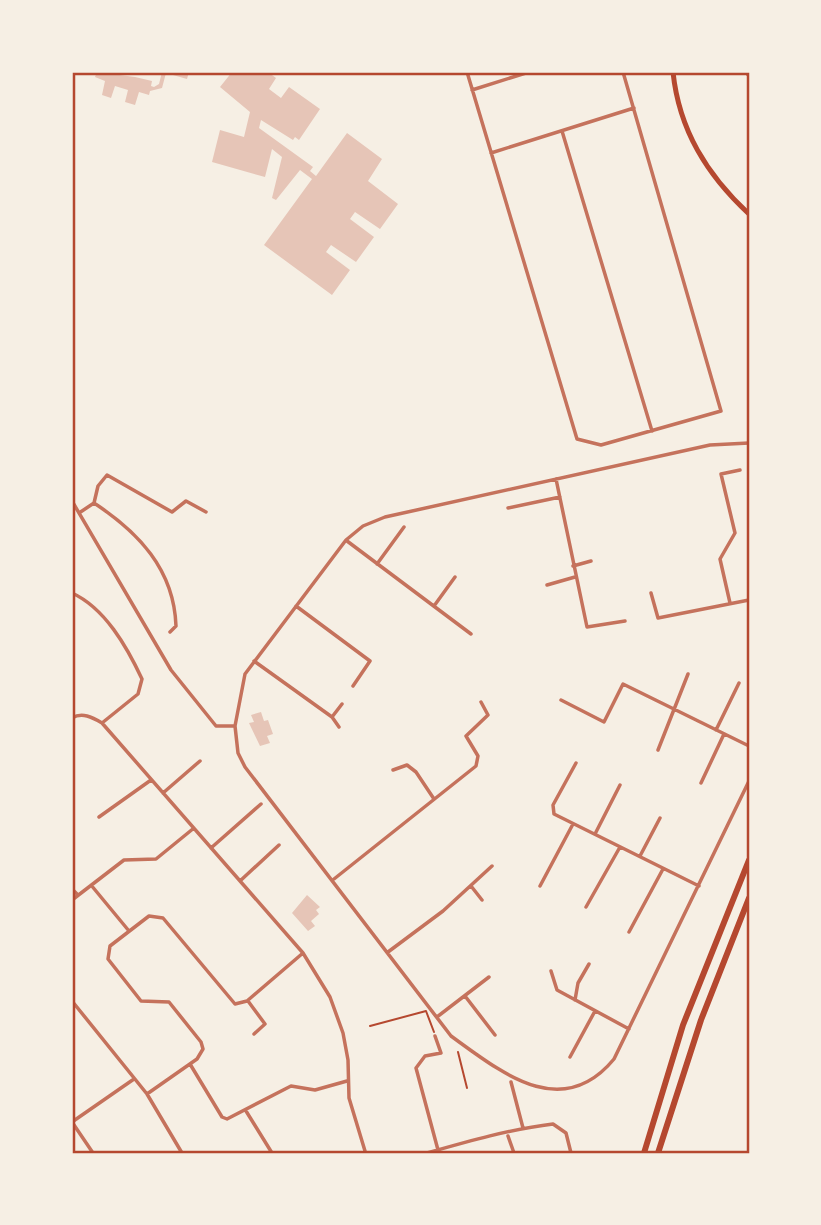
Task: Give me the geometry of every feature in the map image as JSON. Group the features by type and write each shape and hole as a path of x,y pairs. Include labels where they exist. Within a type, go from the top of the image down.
{"highway":[{"path":"644,1153 683,1025 749,860"},
{"path":"659,1153 701,1020 749,898"}],"main road":[{"path":"673,72 685,127 703,161 724,191 749,214"}],"street":[{"path":"467,72 576,439 601,445 721,411 624,72"},
{"path":"472,90 529,72"},
{"path":"491,153 634,108"},
{"path":"562,131 653,431"},
{"path":"749,443 710,445 385,517 363,526 346,540 245,674 234,726 238,753 244,767 451,1035 490,1064 533,1087 561,1090 584,1085 601,1074 614,1059 749,781"},
{"path":"730,603 720,559 735,533 721,474 740,470"},
{"path":"79,513 94,503 98,486 107,475 172,512 186,501 206,512"},
{"path":"556,479 587,627 625,621"},
{"path":"508,508 559,497"},
{"path":"72,501 171,670 216,726 234,726"},
{"path":"94,503 125,524 152,552 165,579 175,611 176,626 170,632"},
{"path":"377,564 404,527"},
{"path":"346,540 471,634"},
{"path":"573,566 591,561"},
{"path":"434,606 455,577"},
{"path":"547,585 575,577"},
{"path":"72,593 84,599 123,643 142,679 138,694 102,723"},
{"path":"650,593 658,618 749,600"},
{"path":"296,606 370,661 353,686"},
{"path":"254,662 332,717 340,727"},
{"path":"658,750 688,674"},
{"path":"716,730 738,683"},
{"path":"561,700 604,722 623,684 749,746"},
{"path":"333,879 477,766 478,756 466,736 488,715 481,702"},
{"path":"332,717 342,704"},
{"path":"72,718 78,715 91,717 102,723 303,953 330,997 343,1033 348,1060 346,1081 367,1152 352,1153"},
{"path":"701,783 724,734"},
{"path":"163,793 200,761"},
{"path":"576,763 553,805 554,814 699,886"},
{"path":"393,769 407,765 416,772 434,799"},
{"path":"99,817 151,779"},
{"path":"595,834 620,785"},
{"path":"211,848 261,804"},
{"path":"639,856 660,818"},
{"path":"540,886 573,824"},
{"path":"72,900 124,860 156,859 194,828"},
{"path":"240,881 279,845"},
{"path":"586,907 620,847"},
{"path":"388,952 492,866"},
{"path":"629,932 663,868"},
{"path":"90,885 129,931"},
{"path":"471,886 482,900"},
{"path":"72,889 78,895"},
{"path":"146,1094 202,1055 201,1042 169,1002 141,1001 108,959 110,946 149,916 163,918 234,1004 247,1001 303,953"},
{"path":"575,1000 578,983 589,964"},
{"path":"551,971 557,990 629,1029"},
{"path":"437,1017 489,977"},
{"path":"465,996 495,1035"},
{"path":"72,1001 146,1094 182,1153"},
{"path":"247,1001 265,1024 254,1034"},
{"path":"570,1057 595,1011"},
{"path":"435,1037 441,1053 425,1056 416,1068 438,1150"},
{"path":"190,1064 222,1117 232,1119 291,1086 315,1090 346,1081"},
{"path":"93,1153 72,1122 135,1079"},
{"path":"511,1082 524,1128"},
{"path":"246,1111 272,1153"},
{"path":"428,1153 508,1135 524,1128 554,1124 566,1133 571,1153"},
{"path":"508,1135 514,1153"}],"path":[{"path":"370,1026 426,1011 435,1037"},
{"path":"458,1052 467,1088"}],"building":[{"path":"97,72 152,81 151,86 154,87 159,84 162,72 189,72 187,79 166,73 162,88 150,91 149,95 139,92 135,105 125,102 128,90 115,86 111,98 102,95 105,81 95,77"},
{"path":"232,72 268,72 276,78 269,89 281,98 289,87 320,109 299,140 295,137 293,140 261,120 259,128 313,167 310,171 316,176 347,133 382,159 368,181 398,204 380,229 355,212 350,219 374,237 356,262 331,245 326,252 350,270 332,295 264,245 312,179 300,170 276,200 272,198 282,157 272,149 265,177 212,162 220,130 244,137 250,112 220,87"},
{"path":"261,712 264,721 268,720 273,734 267,736 270,743 260,746 249,723 254,722 251,715"},
{"path":"307,895 320,907 316,910 319,914 311,921 315,926 308,931 292,913"}]}
